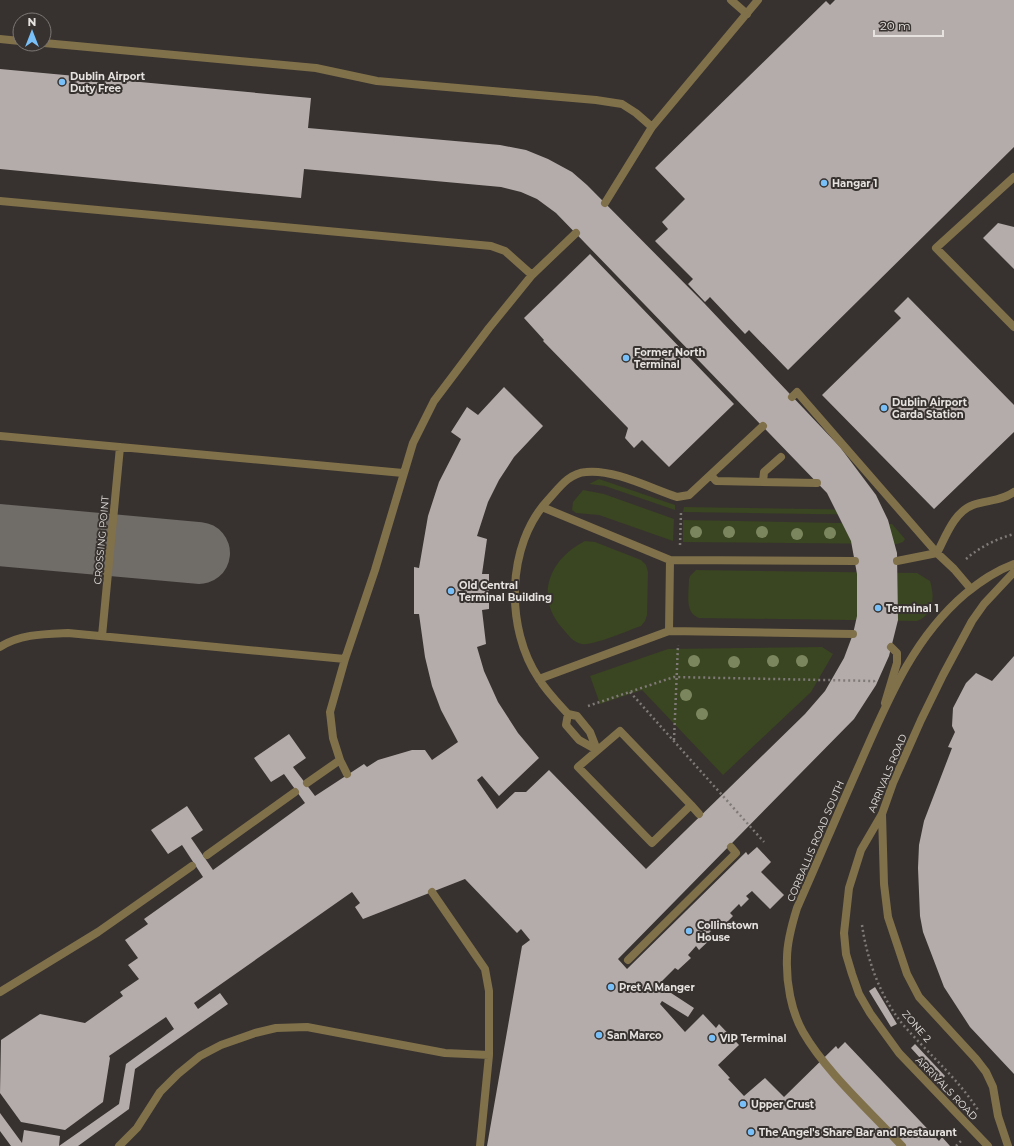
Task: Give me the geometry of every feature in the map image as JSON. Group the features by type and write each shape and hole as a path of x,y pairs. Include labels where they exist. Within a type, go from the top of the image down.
{"street":[{"path":"731,0 747,14"},
{"path":"605,203 652,127 758,0"},
{"path":"0,39 12,40"},
{"path":"52,44 316,68 377,81 596,100 622,104 636,113 652,127"},
{"path":"1014,178 936,248 1014,327"},
{"path":"0,201 491,246 505,250 532,275"},
{"path":"347,774 340,760 332,732 330,712 345,659 375,570 413,443 434,401 489,328 532,275 576,233"},
{"path":"792,397 797,392 867,477 971,589"},
{"path":"597,750 590,732 577,716 568,714 539,679 527,656 518,632 515,604 517,576 523,544 542,507 568,478 585,472 603,472 677,497 688,495 763,426"},
{"path":"0,436 403,473"},
{"name":"CROSSING POINT","path":"102,636 120,447"},
{"path":"764,482 764,472 781,457"},
{"path":"711,475 716,481 817,483"},
{"path":"897,561 937,553 958,515 972,505 1002,498 1014,492"},
{"path":"542,507 670,560 855,562"},
{"path":"669,631 670,560"},
{"name":"CORBALLIS ROAD SOUTH","path":"902,1146 829,1068 802,1030 795,1012 787,977 787,957 791,931 797,908 884,708 907,663 924,637 955,603 971,589 998,570 1014,564"},
{"name":"ARRIVALS ROAD","path":"988,1146 899,1052 870,1013 859,994 852,974 846,954 844,933 848,894 860,850 882,814 893,783 921,720 959,644 984,604 1014,572"},
{"path":"539,679 669,631 853,634"},
{"path":"0,647 7,642 38,634 68,633 345,659"},
{"path":"884,708 897,663 897,653 891,647"},
{"path":"568,714 566,725 579,740 597,750"},
{"path":"691,805 652,843 578,767 620,730 691,805 699,814"},
{"path":"307,783 340,760"},
{"path":"207,855 294,792"},
{"path":"882,814 884,884 888,918 907,974 919,997 976,1059 986,1072 993,1087 998,1116 1008,1146"},
{"path":"628,960 736,853 731,847"},
{"path":"0,992 98,932 192,866"},
{"path":"432,892 485,969 489,992 489,1055 480,1146"},
{"path":"119,1146 137,1128 160,1092 178,1074 200,1056 221,1044 255,1033 276,1028 307,1027 445,1053 489,1055"}],"path":[{"path":"679,560 682,496"},
{"path":"969,556 978,548 1000,538 1014,534"},
{"path":"674,740 678,631"},
{"path":"568,714 676,677 874,681 884,708"},
{"path":"630,692 764,842"},
{"name":"ZONE 2","path":"862,922 864,938 871,964 892,1007 905,1027 967,1093 979,1113"},
{"path":"956,1146 964,1138"}],"green space":[{"path":"599,479 675,505 675,510 605,486 589,484"},
{"path":"583,490 604,494 674,519 673,541 599,515 576,513 572,510 573,502"},
{"path":"684,507 877,510 883,515 683,512"},
{"path":"683,520 892,524 905,539 903,542 897,544 683,542"},
{"path":"585,541 595,542 641,560 646,565 648,572 647,615 641,626 594,643 582,644 571,638 554,617 549,604 548,592 550,580 555,568 562,558"},
{"path":"696,570 917,573 930,581 933,599 930,610 923,618 917,621 699,618 691,612 688,602 689,579"},
{"path":"822,647 833,654 811,692 723,775 642,690 600,704 590,676 668,649"}],"building":[{"name":"Hangar 1","path":"835,0 1014,0 1014,147 788,370 749,330 745,334 710,297 705,302 688,284 693,279 655,241 668,229 662,222 685,199 655,168 826,1 830,5"},
{"name":"Terminal 1","path":"0,69 311,98 308,128 500,145 526,150 548,159 572,172 587,185 704,303 840,447 876,495 888,520 897,553 898,620 889,656 876,685 854,719 618,959 627,969 746,852 748,855 757,847 771,862 761,872 784,895 770,909 752,891 746,896 749,899 741,907 739,904 730,913 733,916 720,929 717,925 709,933 713,937 699,950 696,946 688,955 691,958 678,970 675,968 660,983 669,988 668,991 694,1008 688,1017 662,1001 660,1004 685,1032 703,1014 716,1028 719,1024 739,1045 718,1065 730,1078 728,1079 744,1096 765,1078 784,1097 836,1046 838,1049 845,1042 939,1141 942,1137 950,1146 487,1146 522,946 530,940 521,929 517,933 465,879 363,919 355,907 360,903 352,892 194,1003 198,1009 220,993 228,1004 135,1069 129,1109 78,1146 59,1146 119,1104 126,1064 174,1029 166,1017 109,1056 110,1058 103,1102 65,1130 21,1122 0,1093 1,1040 40,1014 85,1023 123,996 120,992 139,979 128,965 138,958 125,940 148,924 144,919 203,877 182,845 168,854 151,830 187,806 203,830 191,838 213,870 305,803 284,774 271,782 254,758 289,734 306,758 293,767 315,796 364,764 367,767 378,760 412,750 425,750 432,760 458,742 441,710 432,686 425,657 419,614 414,614 414,567 419,568 428,516 439,482 461,439 451,432 467,407 478,415 504,387 543,426 514,457 499,480 488,502 477,536 487,539 482,574 489,574 489,609 482,610 486,644 477,647 484,671 498,702 518,733 539,758 499,796 482,776 477,780 497,809 515,792 526,792 549,770 646,869 805,714 825,691 844,658 853,634 857,616 857,574 851,541 827,493 556,213 537,199 521,192 501,187 304,169 301,198 0,169"},
{"path":"998,223 1014,227 1014,269 983,238"},
{"name":"Former North Terminal","path":"590,254 734,404 669,467 642,440 634,448 625,438 628,428 543,341 544,340 524,318"},
{"path":"908,297 1014,405 1014,432 934,509 822,395 901,318 894,311"},
{"path":"1014,656 1014,1074 970,1027 944,987 923,932 920,916 918,868 919,845 924,821 952,748 948,747 955,732 952,726 953,708 966,683 976,673 992,681"},
{"path":"875,987 897,1024 891,1027 869,991"},
{"path":"915,1044 945,1076 941,1081 911,1048"},
{"path":"0,1113 22,1143 24,1130 60,1136 59,1146 11,1146 0,1131"}],"taxiway":[{"path":"0,535 199,553"}],"place":[{"name":"Dublin Airport Duty Free","path":"62,82"},
{"name":"Hangar 1","path":"824,183"},
{"name":"Former North Terminal","path":"626,358"},
{"name":"Dublin Airport Garda Station","path":"884,408"},
{"name":"Old Central Terminal Building","path":"451,591"},
{"name":"Terminal 1","path":"878,608"},
{"name":"Collinstown House","path":"689,931"},
{"name":"Pret A Manger","path":"611,987"},
{"name":"San Marco","path":"599,1035"},
{"name":"VIP Terminal","path":"712,1038"},
{"name":"Upper Crust","path":"743,1104"},
{"name":"The Angel's Share Bar and Restaurant","path":"751,1132"}]}
